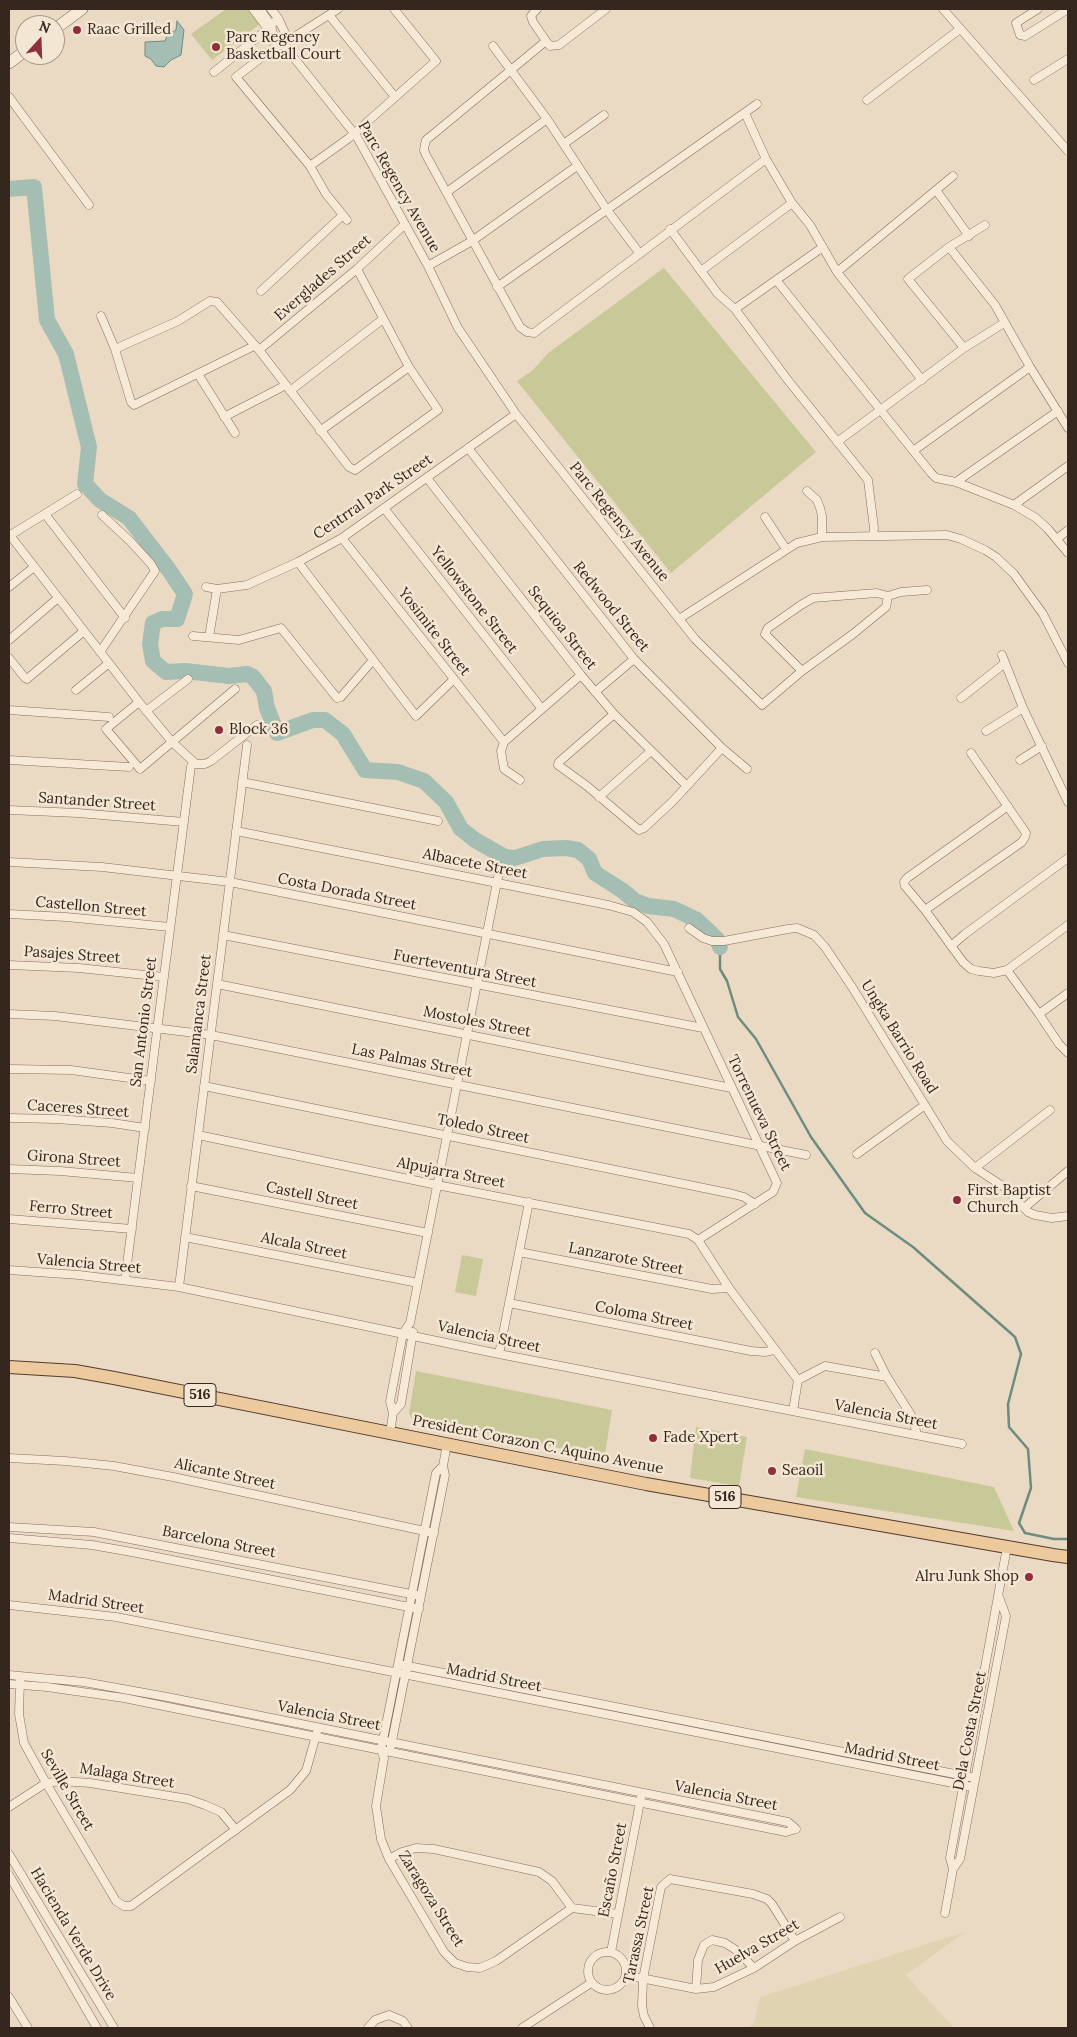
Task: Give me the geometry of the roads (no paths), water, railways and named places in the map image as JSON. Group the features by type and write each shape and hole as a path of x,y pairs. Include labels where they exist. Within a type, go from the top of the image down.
{"main road":[{"path":"65,22 82,9"},
{"name":"President Corazon C. Aquino Avenue","path":"9,1366 75,1371 661,1487 1066,1558"}],"street":[{"path":"253,9 269,27"},
{"path":"260,9 269,27"},
{"path":"271,9 278,18 286,35 283,44"},
{"path":"261,291 345,218 326,194 310,166 236,77 275,46 283,44 338,9"},
{"path":"310,166 354,134 436,62 394,9"},
{"path":"537,9 531,16 533,22 550,46 559,45 606,9"},
{"path":"943,9 1068,151"},
{"path":"1038,9 1016,23 1016,27 1022,36 1057,12 1068,9"},
{"path":"329,15 395,97"},
{"path":"214,72 278,18"},
{"name":"Parc Regency Avenue","path":"269,27 354,134 428,266 458,328 516,414 695,639 762,705 802,671"},
{"path":"867,100 960,29"},
{"path":"546,41 426,140 424,152 497,287 520,327 527,332 534,333 766,159"},
{"path":"493,46 548,118 565,143 577,166 640,254"},
{"path":"1034,80 1068,59"},
{"path":"9,97 89,205"},
{"path":"497,287 756,104"},
{"path":"744,113 766,159 792,203 823,246 837,272 922,380"},
{"path":"565,143 604,116"},
{"path":"447,192 548,118"},
{"path":"428,266 472,241 577,166"},
{"path":"837,272 953,176"},
{"path":"936,190 968,236"},
{"path":"701,271 792,203"},
{"name":"Everglades Street","path":"115,349 131,402 134,405 257,348 357,269 404,225"},
{"path":"964,348 908,279 949,247 985,225"},
{"path":"670,230 718,294 735,309 787,379 868,480 873,519 873,536"},
{"path":"735,309 777,281 823,246"},
{"path":"949,247 995,305 1030,367 1068,428"},
{"path":"101,316 115,349 178,321 208,302 215,301 257,348 348,467 354,470 438,410 409,367 357,269"},
{"path":"777,281 936,478 956,482 1014,505 1036,518 1068,553"},
{"path":"224,418 288,388 383,319"},
{"path":"837,442 964,348 1004,323"},
{"path":"320,431 409,367"},
{"path":"914,451 1030,367"},
{"path":"198,374 235,433"},
{"path":"956,482 1058,411"},
{"name":"Centrral Park Street","path":"206,587 217,589 248,584 298,562 342,538 516,414"},
{"name":"Redwood Street","path":"468,448 634,659 722,748 747,769"},
{"path":"1014,505 1068,466"},
{"name":"Sequioa Street","path":"427,478 581,675 614,714 687,786"},
{"path":"807,491 817,500 820,508 822,537"},
{"path":"77,494 9,535 146,711 172,742 196,764 205,764 257,725"},
{"name":"Yellowstone Street","path":"384,508 542,709"},
{"path":"45,514 125,618"},
{"path":"100,652 125,618 155,571 155,568 130,541 102,515"},
{"path":"765,517 786,549"},
{"path":"1057,539 1068,530"},
{"path":"679,619 797,543 822,537 948,536 972,544 996,557 1014,574 1044,614 1068,663"},
{"name":"Yosimite Street","path":"342,538 504,742"},
{"path":"298,562 416,716 454,679"},
{"path":"9,587 34,567"},
{"path":"209,637 217,589"},
{"path":"888,596 886,607 802,671 765,634 768,628 813,598 876,592 888,596 901,592 928,590"},
{"path":"9,640 58,598"},
{"path":"193,636 239,640 282,628 337,698 373,660"},
{"path":"9,658 27,679 84,631"},
{"path":"596,692 634,659"},
{"path":"961,698 1004,659 1023,708 1068,802"},
{"path":"76,690 109,663"},
{"path":"520,780 504,769 501,751 504,742 581,675"},
{"path":"146,711 188,679"},
{"path":"139,702 107,726 106,731 140,769 235,689"},
{"path":"986,731 1023,708"},
{"path":"9,710 109,717"},
{"path":"614,714 558,762 560,768 599,796 638,830 644,828 722,748"},
{"name":"Salamanca Street","path":"179,1287 247,745"},
{"path":"1020,760 1042,746"},
{"path":"599,796 651,751"},
{"path":"925,910 1022,842 1026,833 971,753"},
{"path":"9,760 129,767"},
{"name":"San Antonio Street","path":"125,1280 190,766"},
{"path":"242,782 438,821"},
{"path":"1008,806 904,882 905,886 963,962 971,969 994,973 1007,970 1068,925"},
{"name":"Santander Street","path":"9,810 78,813 184,822"},
{"name":"Albacete Street","path":"236,831 608,904 633,912 647,922 657,932 678,972"},
{"path":"951,946 1068,858"},
{"name":"Costa Dorada Street","path":"9,862 102,867 230,882 678,972"},
{"path":"390,1432 393,1413 390,1402 403,1333 410,1323 500,868"},
{"name":"Castellon Street","path":"9,914 66,917 170,927"},
{"name":"Ungka Barrio Road","path":"688,928 703,938 712,941 724,941 797,928 814,934 847,980 941,1134 975,1168 1004,1187 1024,1208 1035,1215 1052,1218 1068,1216"},
{"name":"Fuerteventura Street","path":"223,935 476,986 703,1028"},
{"name":"Pasajes Street","path":"9,965 79,968 164,977"},
{"path":"1007,970 1059,1044 1068,1052"},
{"name":"Torrenueva Street","path":"678,972 777,1183 773,1192 698,1240"},
{"name":"Mostoles Street","path":"217,984 731,1088"},
{"path":"1039,1014 1068,993"},
{"name":"Las Palmas Street","path":"9,1014 55,1016 210,1035 806,1154"},
{"path":"9,1069 72,1070 151,1081"},
{"name":"Toledo Street","path":"204,1086 733,1194 744,1197 755,1204"},
{"path":"857,1154 925,1105"},
{"path":"975,1168 1050,1110"},
{"name":"Caceres Street","path":"9,1118 112,1123 145,1128"},
{"name":"Alpujarra Street","path":"198,1135 437,1185 686,1233 698,1240"},
{"name":"Girona Street","path":"9,1169 60,1171 138,1178"},
{"path":"1024,1208 1068,1171"},
{"name":"Castell Street","path":"192,1186 428,1232"},
{"path":"499,1354 529,1202"},
{"name":"Ferro Street","path":"9,1219 132,1229"},
{"name":"Alcala Street","path":"185,1237 418,1283"},
{"path":"698,1240 729,1288 798,1380 793,1411"},
{"name":"Lanzarote Street","path":"519,1252 712,1289 729,1288"},
{"name":"Valencia Street","path":"9,1270 79,1275 179,1287 499,1354 962,1444"},
{"name":"Coloma Street","path":"509,1303 751,1351 765,1352 774,1350"},
{"path":"393,1413 401,1404 413,1335 410,1323"},
{"path":"876,1353 887,1377 911,1415 917,1434"},
{"path":"798,1380 825,1366 887,1377"},
{"name":"Zaragoza Street","path":"385,1753 392,1743 419,1610 445,1475 443,1466 447,1444"},
{"name":"Alicante Street","path":"9,1458 64,1460 122,1467 434,1533"},
{"name":"Zaragoza Street","path":"443,1466 436,1474 383,1741 385,1753 376,1806 381,1839 400,1881 444,1952 455,1963 467,1967 480,1968 496,1961 572,1908"},
{"name":"Barcelona Street","path":"9,1527 94,1532 421,1596"},
{"name":"Barcelona Street","path":"9,1538 92,1545 128,1551 419,1610"},
{"name":"Dela Costa Street","path":"945,1913 953,1868 950,1858 1007,1547"},
{"name":"Dela Costa Street","path":"953,1868 960,1859 1006,1616 999,1597"},
{"name":"Madrid Street","path":"9,1605 116,1617 973,1787"},
{"name":"Madrid Street","path":"398,1664 975,1778"},
{"name":"Valencia Street","path":"9,1675 126,1689 788,1822 796,1829 786,1832 385,1753 124,1698 83,1691 9,1684"},
{"name":"Seville Street","path":"20,1676 19,1714 24,1743 46,1784 116,1901 124,1906 131,1906 236,1830"},
{"path":"236,1830 290,1790 300,1780 306,1771 318,1728"},
{"name":"Malaga Street","path":"9,1807 46,1784 61,1781 90,1783 188,1800 221,1812 236,1830"},
{"name":"Escaño Street","path":"611,1952 641,1793"},
{"path":"389,1859 402,1852 416,1848 434,1849 539,1872 552,1881 572,1908 618,1914"},
{"name":"Hacienda Verde Drive","path":"9,1854 114,2028"},
{"name":"Hacienda Verde Drive","path":"9,1875 97,2028"},
{"name":"Tarassa Street","path":"650,2028 644,2016 642,2006 642,1979 661,1887 670,1879 753,1894 766,1899 772,1904 795,1941"},
{"name":"Huelva Street","path":"626,1975 696,1989 714,1987 754,1968 795,1941 840,1917"},
{"path":"696,1989 698,1960 704,1945 712,1940 724,1943 736,1950 754,1968"},
{"path":"611,1952 621,1958 626,1969 626,1975 620,1985 609,1990 603,1990 591,1983 588,1973 590,1961 599,1953 611,1952"},
{"path":"524,2028 591,1983"},
{"path":"9,1997 28,2028"},
{"path":"368,2028 375,2020 389,2015 402,2021 408,2028"}],"waterway":[{"path":"9,189 34,187 47,320 66,354 89,447 85,484 100,500 129,518 185,594 177,619 162,619 153,623 150,644 153,661 166,672 185,671 229,676 247,674 253,677 264,691 267,708 277,733 313,720 325,720 343,734 365,770 398,772 424,781 446,802 461,829 475,840 505,857 515,858 543,849 566,848 578,850 589,859 595,873 635,901 648,906 674,909 697,920 717,939 720,947"},
{"path":"720,947 720,969 727,981 738,1017 756,1039 811,1137 865,1213 913,1247 1015,1337 1021,1354 1008,1404 1009,1427 1028,1449 1031,1488 1019,1523 1025,1533 1054,1539 1068,1539"}],"place":[{"name":"Raac Grilled","path":"77,30"},
{"name":"Parc Regency Basketball Court","path":"216,47"},
{"name":"Block 36","path":"219,730"},
{"name":"First Baptist Church","path":"957,1200"},
{"name":"Fade Xpert","path":"653,1438"},
{"name":"Seaoil","path":"772,1471"},
{"name":"Alru Junk Shop","path":"1029,1577"}]}
